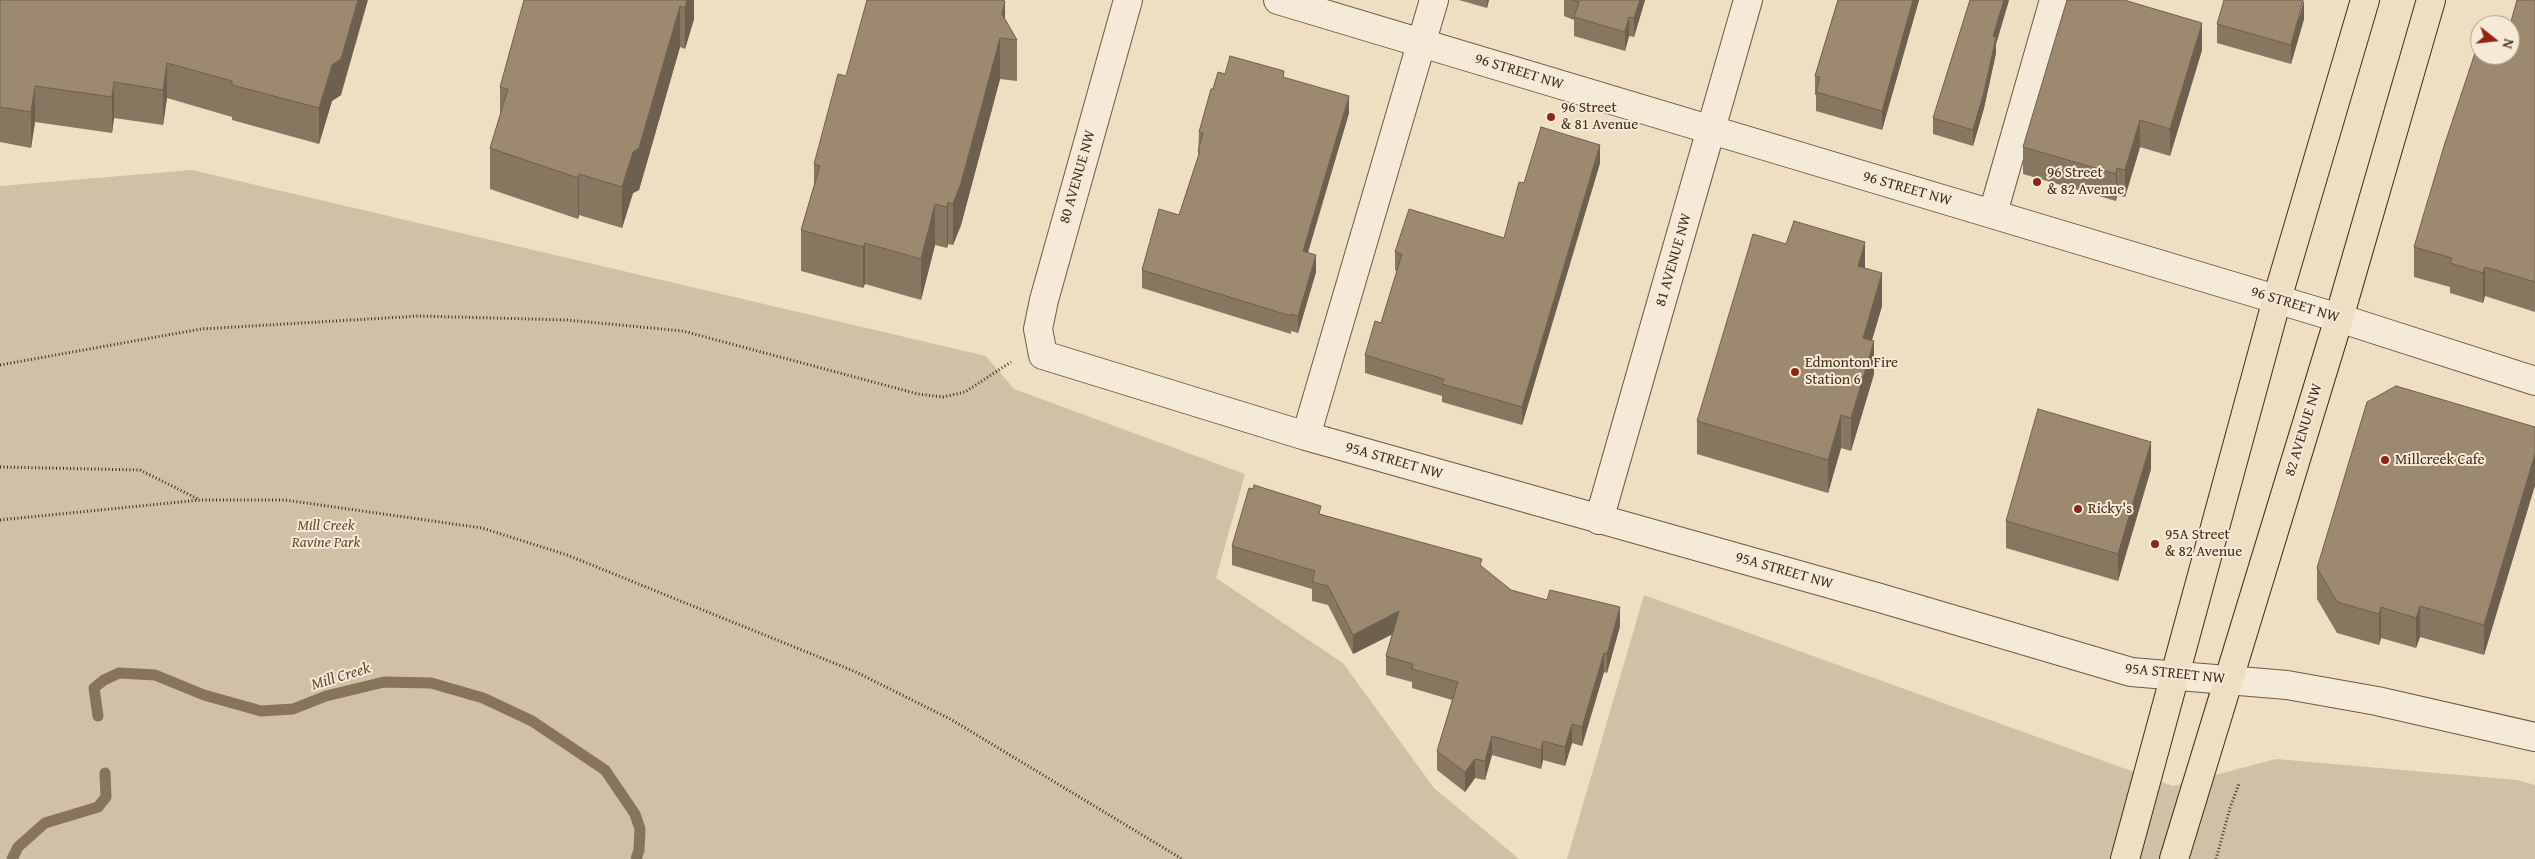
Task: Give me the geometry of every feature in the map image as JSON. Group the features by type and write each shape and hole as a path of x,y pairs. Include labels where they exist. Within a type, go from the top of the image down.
{"main road":[{"path":"2125,859 2277,299 2365,0"},
{"name":"82 AVENUE NW","path":"2174,859 2339,318 2431,0"}],"street":[{"name":"80 AVENUE NW","path":"1043,356 1038,329 1044,300 1128,0"},
{"name":"96 STREET NW","path":"1278,0 2277,299 2535,381"},
{"path":"1306,436 1434,0"},
{"name":"81 AVENUE NW","path":"1599,520 1748,0"},
{"path":"1993,214 2054,0"},
{"name":"95A STREET NW","path":"1043,356 1306,436 1880,598 2131,672 2287,685 2377,700 2535,737"}],"path":[{"path":"0,365 201,329 419,316 567,320 683,331 918,394 943,398 965,392 1011,362 1043,356"},
{"path":"0,467 140,470 200,500"},
{"path":"0,520 200,500 286,500 472,526 567,555 856,672 952,720 1182,859"},
{"path":"2216,859 2230,808 2239,784"}],"green space":[{"name":"Mill Creek Ravine Park","path":"192,170 986,356 1014,389 1245,474 1216,578 1343,663 1434,788 1519,859 0,859 0,186"},
{"path":"1644,595 2173,786 2276,759 2517,780 2535,785 2535,859 1567,859"}],"building":[{"path":"0,0 358,0 341,59 332,65 319,108 232,85 232,81 167,63 163,90 114,82 112,97 35,86 31,112 0,107"},
{"path":"524,0 687,0 685,8 680,6 639,148 633,152 622,187 579,174 578,178 490,148 508,89 500,87"},
{"path":"867,0 1005,1 1002,14 1017,40 1000,38 961,183 953,204 948,202 947,207 935,204 921,259 865,243 863,247 801,230 820,166 814,164 838,74 846,76"},
{"path":"1573,0 1640,0 1634,18 1629,17 1625,32 1574,17 1579,2"},
{"path":"1838,0 1913,0 1882,111 1816,92 1820,77 1815,76"},
{"path":"1970,0 2004,0 1993,36 1996,37 1984,92 1973,130 1933,118"},
{"path":"2067,0 2124,0 2202,23 2170,129 2140,120 2125,170 2117,168 2116,174 2023,147"},
{"path":"2224,0 2303,0 2291,45 2217,24"},
{"path":"2517,0 2535,0 2535,282 2485,267 2483,273 2450,263 2452,258 2414,247 2444,146 2471,65 2520,65 2520,15 2513,15"},
{"path":"1230,56 1284,71 1283,77 1349,96 1303,251 1316,255 1298,316 1291,314 1291,316 1142,270 1159,209 1179,215 1200,151 1198,151 1203,133 1199,132 1211,89 1213,89 1218,72 1225,74"},
{"path":"1541,127 1600,145 1522,407 1442,384 1444,379 1365,355 1375,321 1381,323 1402,254 1395,252 1409,209 1504,238 1519,182 1524,183"},
{"name":"Edmonton Fire Station 6","path":"1794,221 1865,242 1858,266 1882,273 1863,338 1874,341 1851,418 1841,415 1828,460 1697,421 1753,234 1786,244"},
{"path":"2396,386 2535,427 2535,454 2484,625 2420,606 2416,618 2381,607 2379,614 2337,602 2317,568 2367,402"},
{"name":"Ricky's","path":"2038,409 2151,442 2118,554 2006,521"},
{"path":"1254,485 1321,506 1319,514 1482,559 1480,565 1511,590 1547,600 1550,590 1620,607 1607,654 1604,653 1582,727 1572,724 1565,747 1543,741 1541,750 1492,736 1485,761 1475,759 1465,772 1437,751 1458,682 1412,669 1413,664 1386,656 1399,611 1353,635 1328,586 1312,582 1315,571 1232,546 1249,488 1253,489"}],"waterway":[{"name":"Mill Creek","path":"98,716 94,688 104,680 119,673 155,675 204,695 261,711 293,709 326,696 384,682 431,683 483,698 532,721 605,770 635,814 640,829 639,850 636,859"},
{"name":"Mill Creek","path":"12,859 18,847 45,823 98,807 106,797 105,773"}],"place":[{"name":"96 Street & 81 Avenue","path":"1551,117"},
{"name":"96 Street & 82 Avenue","path":"2037,182"},
{"name":"Edmonton Fire Station 6","path":"1795,372"},
{"name":"Millcreek Cafe","path":"2385,460"},
{"name":"Ricky's","path":"2078,509"},
{"name":"95A Street & 82 Avenue","path":"2155,544"}]}
